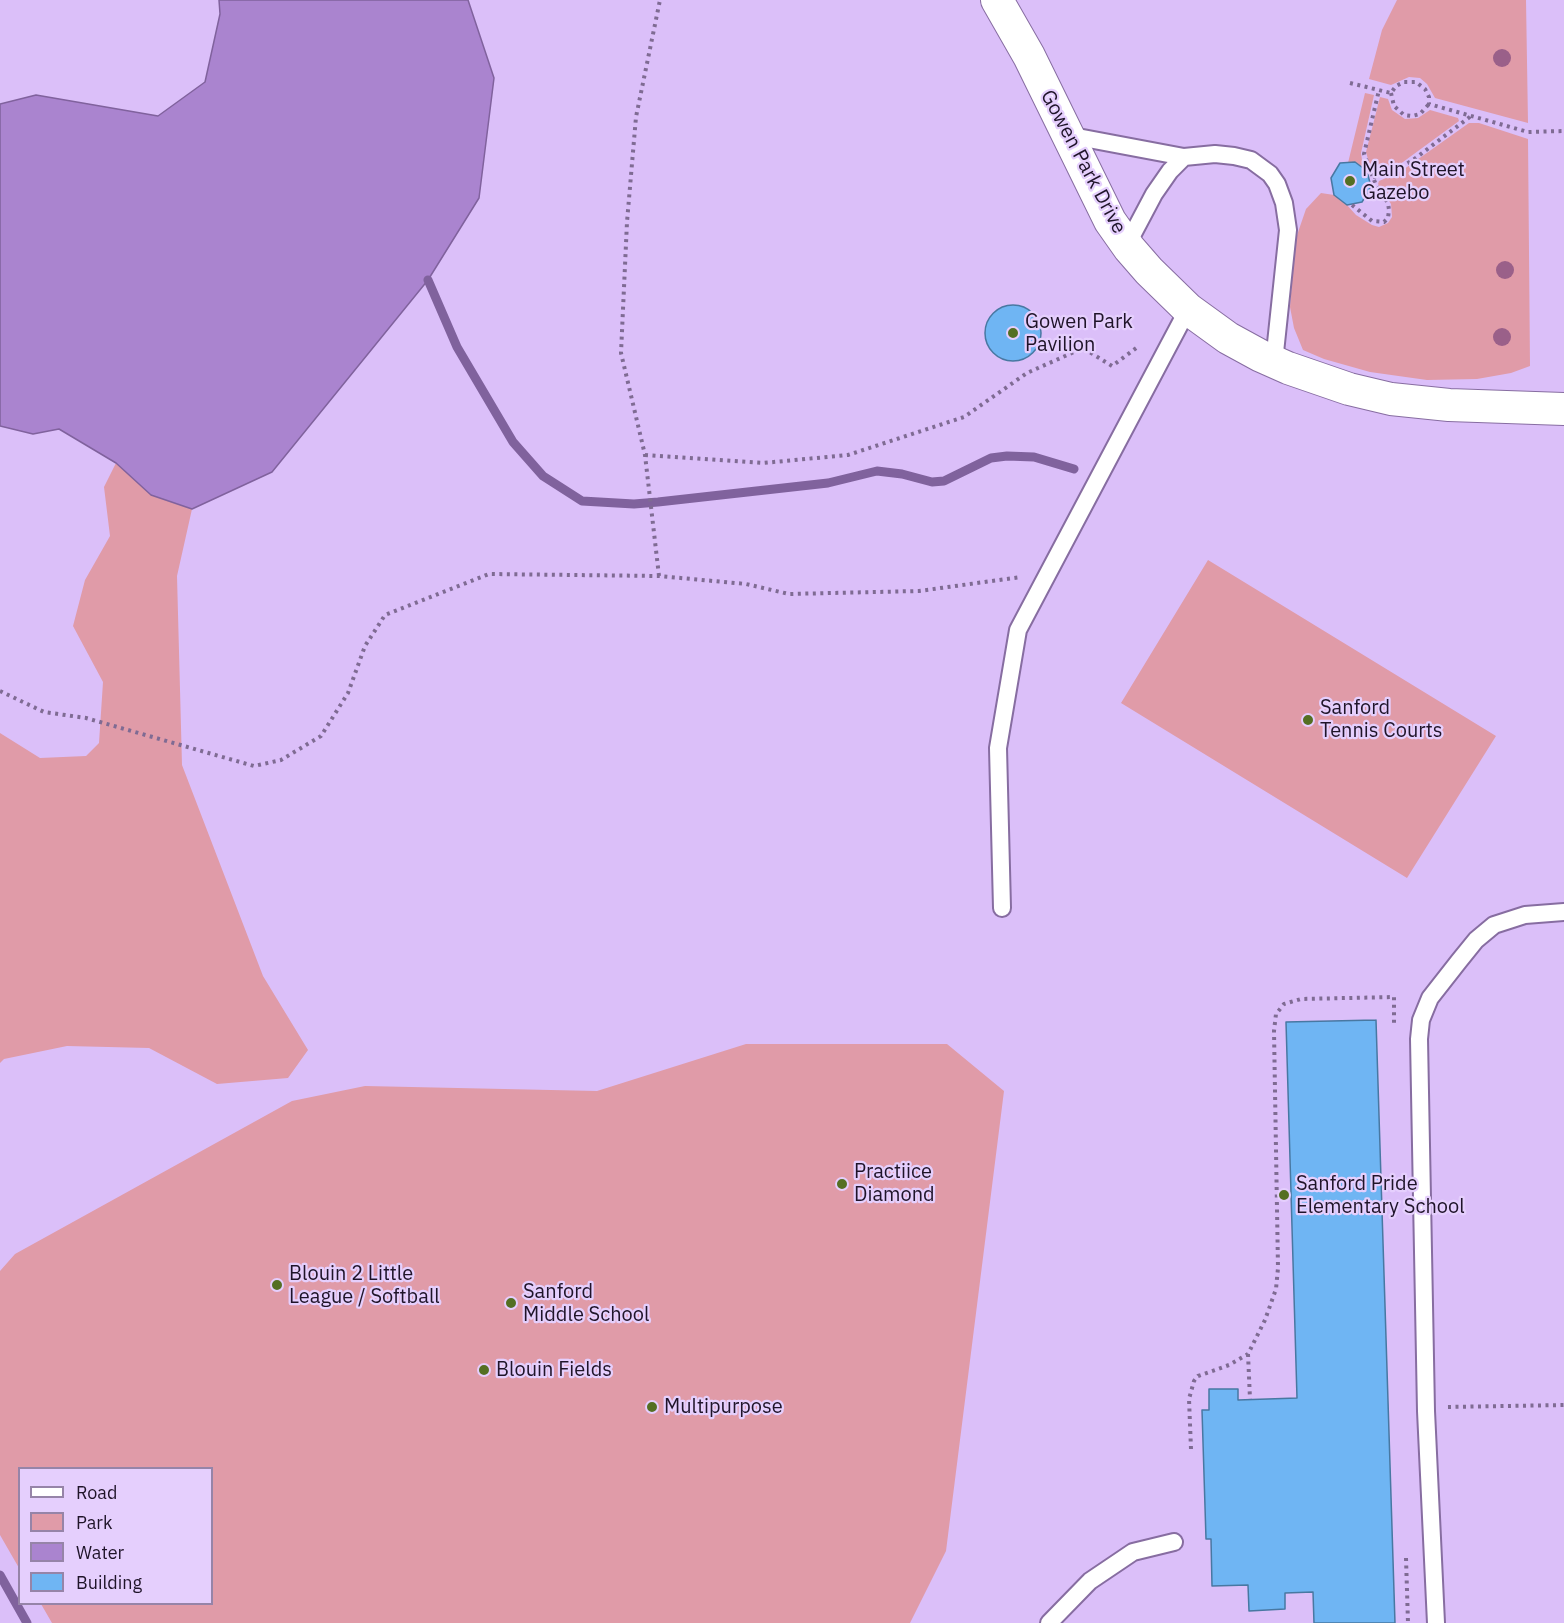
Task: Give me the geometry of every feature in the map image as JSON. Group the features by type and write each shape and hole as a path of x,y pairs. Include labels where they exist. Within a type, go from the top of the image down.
{"street":[{"name":"Gowen Park Drive","path":"997,0 1029,56 1110,221 1168,291 1188,309 1228,338 1274,362 1349,389 1391,399 1449,405 1564,409"}],"lane":[{"path":"1068,135 1184,157 1215,154 1251,160 1270,174 1277,184 1284,203 1288,230 1274,362"},
{"path":"1128,245 1154,194 1170,171 1184,157"},
{"path":"1002,908 998,748 1018,630 1188,309"},
{"path":"1436,1623 1426,1408 1419,1039 1421,1020 1430,999 1444,980 1476,940 1494,926 1525,915 1564,912"},
{"path":"1049,1623 1090,1581 1133,1552 1174,1542"}],"path":[{"path":"659,576 645,455 621,353 627,222 636,117 660,0"},
{"path":"1404,82 1416,82 1425,89 1429,97 1429,104 1420,114 1404,115 1394,106 1391,93 1396,86 1404,82"},
{"path":"1350,83 1391,93"},
{"path":"1352,205 1372,221 1382,223 1386,221 1388,203 1376,186 1365,160 1364,150 1379,90"},
{"path":"1429,104 1528,132 1564,131"},
{"path":"1373,177 1393,172 1413,160 1471,116"},
{"path":"645,455 764,463 848,455 964,417 1027,373 1083,348 1112,366 1146,341 1168,347"},
{"path":"0,691 44,712 86,718 254,766 281,760 321,736 348,693 365,646 385,615 489,574 659,576 746,584 789,594 919,591 1048,573"},
{"path":"1250,1399 1248,1354 1274,1297 1278,1268 1274,1031 1276,1014 1284,1004 1301,999 1394,997 1394,1032"},
{"path":"1191,1449 1189,1399 1194,1381 1198,1376 1229,1365 1248,1354"},
{"path":"1426,1408 1564,1405"},
{"path":"1406,1551 1408,1623"}],"green space":[{"path":"1397,0 1526,0 1528,123 1435,98 1427,84 1420,78 1409,77 1391,85 1369,79 1382,30"},
{"path":"1365,93 1374,95 1361,153 1367,171 1355,162 1348,163"},
{"path":"1380,97 1388,99 1392,110 1405,119 1418,118 1430,110 1458,118 1459,121 1403,162 1389,170 1375,171 1369,163 1366,152"},
{"path":"1469,123 1479,123 1528,139 1530,366 1511,373 1477,379 1427,380 1370,372 1324,359 1303,350 1294,328 1290,307 1295,241 1306,209 1321,193 1334,195 1356,215 1372,225 1379,227 1388,223 1392,217 1391,204 1378,184 1379,181 1400,172"},
{"path":"116,463 151,495 192,509 177,576 182,765 263,976 308,1050 288,1078 217,1084 149,1048 67,1046 4,1059 0,1063 0,733 40,758 86,756 99,743 103,682 73,626 85,580 110,536 104,487"},
{"name":"Sanford Tennis Courts","path":"1208,560 1496,736 1407,878 1121,703"},
{"name":"Blouin Fields","path":"746,1044 947,1044 1004,1091 946,1551 910,1623 52,1623 42,1605 213,1605 213,1467 18,1467 18,1566 0,1535 0,1271 15,1254 292,1101 365,1086 597,1091"}],"water":[{"path":"219,0 468,0 494,78 479,198 428,280 272,472 192,509 151,495 116,463 59,429 33,434 0,426 0,104 36,95 158,116 205,82 220,14"}],"building":[{"name":"Main Street Gazebo","path":"1355,162 1367,171 1371,187 1362,202 1347,205 1334,195 1331,178 1340,163"},
{"name":"Gowen Park Pavilion","path":"1013,305 1024,307 1033,313 1039,322 1041,333 1039,344 1033,353 1024,359 1013,361 1002,359 993,353 987,344 985,333 987,322 993,313 1002,307"},
{"path":"1376,1020 1395,1623 1314,1623 1313,1592 1285,1593 1285,1609 1249,1611 1248,1585 1212,1586 1211,1539 1206,1539 1202,1410 1209,1410 1209,1389 1238,1389 1238,1400 1297,1398 1286,1022"}],"waterway":[{"path":"428,280 457,347 513,442 543,476 582,501 634,504 658,502 828,483 877,471 902,474 932,482 944,481 991,458 1007,456 1034,457 1074,469"},
{"path":"0,1575 27,1623"}],"place":[{"name":"Main Street Gazebo","path":"1350,181"},
{"name":"Gowen Park Pavilion","path":"1013,333"},
{"name":"Sanford Tennis Courts","path":"1308,720"},
{"name":"Practiice Diamond","path":"842,1184"},
{"name":"Sanford Pride Elementary School","path":"1284,1195"},
{"name":"Blouin 2 Little League / Softball","path":"277,1285"},
{"name":"Sanford Middle School","path":"511,1303"},
{"name":"Blouin Fields","path":"484,1370"},
{"name":"Multipurpose","path":"652,1407"}]}
